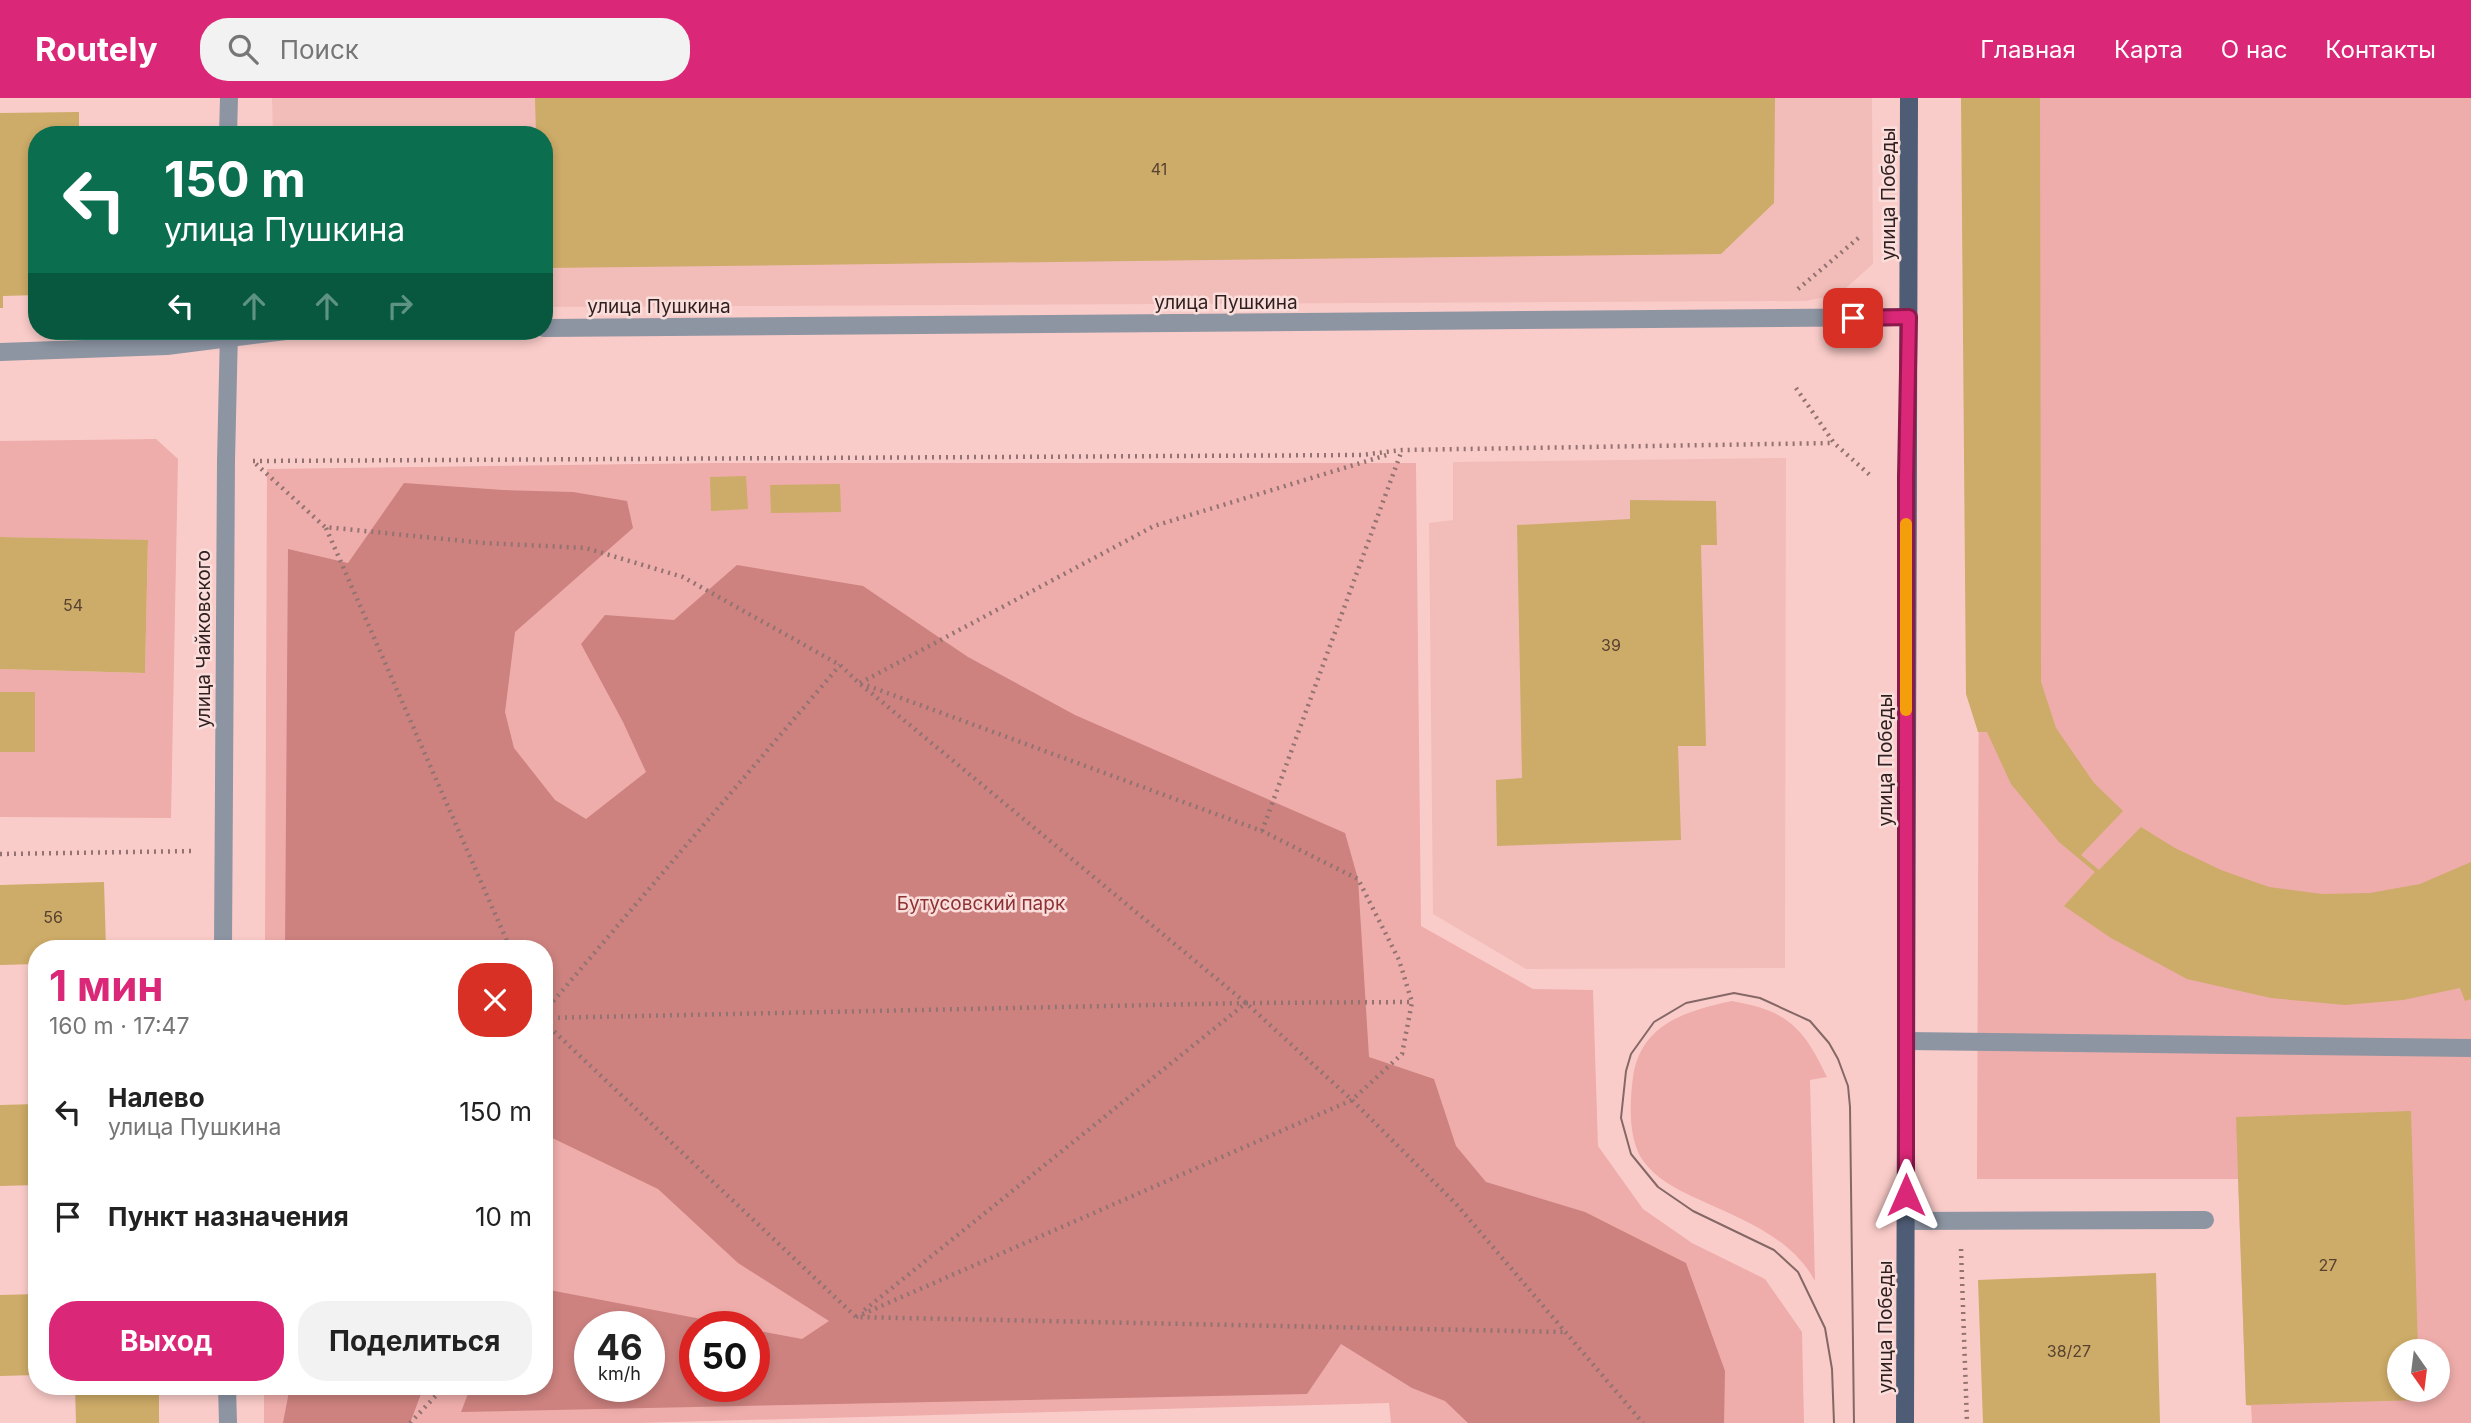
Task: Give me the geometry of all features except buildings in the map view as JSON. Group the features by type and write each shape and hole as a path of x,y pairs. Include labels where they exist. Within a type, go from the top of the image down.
{"main road":[{"name":"улица Победы","path":"1905,1423 1909,98"}],"street":[{"path":"228,126 229,98"},
{"name":"улица Пушкина","path":"553,328 1909,317"},
{"path":"0,352 167,346 201,340"},
{"name":"улица Чайковского","path":"223,940 229,340"},
{"path":"1906,1041 2471,1048"},
{"path":"1906,1221 2205,1220"},
{"path":"227,1395 228,1423"}],"path":[{"path":"1797,290 1862,235"},
{"path":"1796,388 1834,443 1872,477"},
{"path":"506,940 325,527 252,461 1347,455 1402,450 1834,443"},
{"path":"859,683 1154,526 1402,450"},
{"path":"1262,831 1402,450"},
{"path":"325,527 484,543 586,548 684,576 841,665 859,683 1246,1003 1352,1100 1457,1205 1643,1423"},
{"path":"553,1006 841,665"},
{"path":"856,1317 1352,1100 1402,1054 1412,1002 1399,960 1358,879 1262,831 859,683"},
{"path":"0,854 223,851"},
{"path":"553,1017 1412,1002"},
{"path":"856,1317 1246,1003"},
{"path":"553,1026 856,1317 1564,1332"},
{"path":"1960,1221 1966,1423"},
{"path":"410,1423 436,1395"}],"shaded area":[{"path":"272,98 1872,98 1873,264 1839,294 1806,301 553,307 553,126 273,126"},
{"path":"1786,458 1785,968 1526,969 1433,914 1429,523 1453,520 1453,462"}],"green space":[{"path":"1981,98 2471,98 2471,1423 2252,1423 2251,1406 2246,1405 2238,1179 1977,1179"},
{"path":"156,439 178,459 171,818 0,817 0,752 35,752 35,692 0,692 0,669 145,673 148,541 0,537 0,441"},
{"name":"Бутусовский парк","path":"715,463 1416,463 1421,926 1533,989 1593,990 1598,1146 1643,1209 1692,1243 1765,1279 1802,1332 1804,1423 1391,1423 1389,1403 637,1423 264,1423 264,1395 553,1395 553,940 265,940 267,469"},
{"name":"Бутусовский парк","path":"404,483 573,492 627,501 633,528 515,632 505,712 514,748 555,800 586,819 646,772 623,722 581,644 605,615 674,620 737,565 863,586 968,657 1075,715 1345,833 1358,879 1369,1057 1434,1079 1456,1146 1486,1182 1585,1212 1686,1263 1725,1371 1724,1423 1468,1423 1445,1401 1412,1388 1341,1344 1307,1394 461,1412 468,1395 553,1395 553,1291 659,1311 574,1311 574,1402 665,1402 665,1312 679,1315 679,1402 770,1402 770,1333 802,1339 829,1321 738,1263 658,1189 553,1138 553,940 285,940 288,549 348,563"},
{"path":"1732,1001 1767,1010 1792,1024 1810,1045 1827,1077 1810,1080 1815,1281 1805,1266 1779,1241 1749,1223 1683,1192 1652,1171 1640,1156 1633,1137 1633,1077 1646,1044 1656,1032 1683,1015"},
{"path":"288,1395 421,1395 410,1423 283,1423"}],"tram line":[{"path":"1834,1423 1832,1369 1825,1328 1798,1272 1774,1250 1693,1211 1658,1187 1631,1154 1621,1118 1626,1071 1631,1054 1654,1022 1686,1003 1734,993 1760,998 1810,1021 1829,1043 1838,1059 1848,1086 1850,1107 1854,1423"}],"slow traffic":[{"path":"1906,524 1906,710"}],"route":[{"path":"1853,318 1909,317 1906,477 1906,1195"}]}
